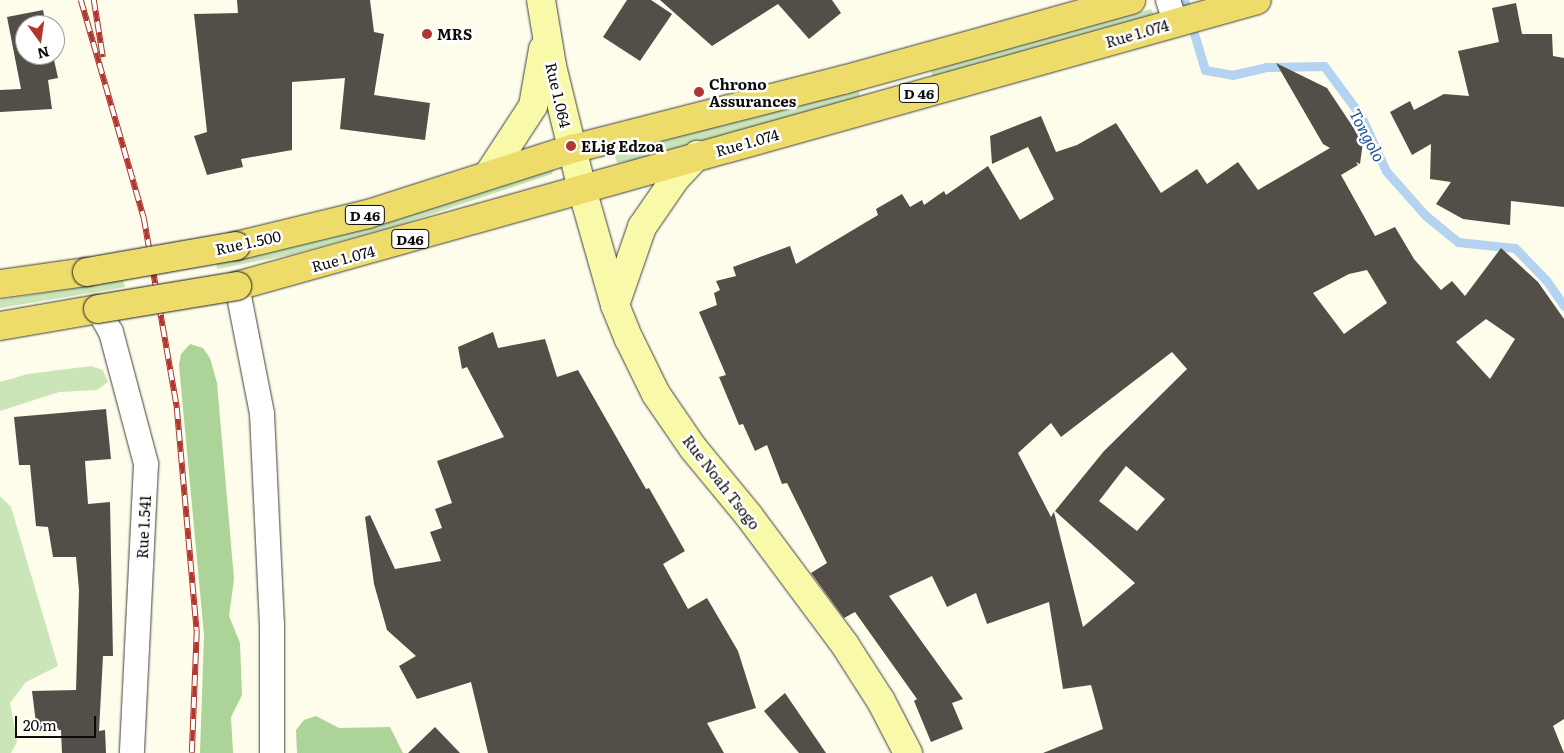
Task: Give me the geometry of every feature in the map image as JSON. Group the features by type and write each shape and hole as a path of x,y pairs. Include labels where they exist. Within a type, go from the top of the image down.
{"main road":[{"name":"D 46","path":"490,172 572,148 889,67 1130,0"},
{"name":"Rue 1.074","path":"237,286 898,99 1172,11 1257,0"},
{"path":"490,172 533,106 543,49 542,4"},
{"name":"Rue 1.064","path":"542,4 552,66 582,189"},
{"path":"889,67 898,99"},
{"path":"616,305 642,227 675,179 697,155"},
{"name":"Rue 1.500","path":"0,284 88,272 236,246 368,214 490,172"},
{"name":"Rue Noah Tsogo","path":"582,189 616,305 656,394 693,448 749,516 845,645 881,702 908,753"},
{"name":"D46","path":"0,326 237,286"}],"street":[{"path":"237,286 262,414 272,626 272,753"},
{"name":"Rue 1.541","path":"98,309 111,332 146,464 132,753"}],"green space":[{"path":"1151,9 1154,16 933,79 931,69"},
{"path":"858,89 861,100 638,160 617,163 615,156 626,149"},
{"path":"554,169 552,174 393,227 289,255 217,269 216,261"},
{"path":"123,280 125,287 0,308 0,300"},
{"path":"190,344 203,348 210,358 217,383 234,579 229,616 240,643 242,695 231,717 233,753 200,753 204,635 179,365 181,354"},
{"path":"91,366 103,370 108,382 97,390 59,392 0,411 0,382 28,374"},
{"path":"0,496 11,507 58,666 26,682 10,703 17,742 11,753 0,753"},
{"path":"316,716 339,728 390,727 403,753 297,753 296,730 304,720"}],"building":[{"path":"237,0 370,0 374,32 384,34 374,95 430,103 425,140 340,129 345,78 292,82 292,150 241,159 243,167 207,175 194,136 207,132 194,14 238,13"},
{"path":"627,0 651,0 672,14 640,61 603,37"},
{"path":"660,0 832,0 841,13 809,39 778,4 712,46"},
{"path":"1516,3 1522,34 1552,34 1553,56 1564,58 1564,207 1511,201 1510,225 1463,219 1436,204 1451,182 1430,179 1431,144 1412,155 1390,112 1410,101 1414,110 1444,94 1469,96 1458,51 1499,42 1492,8"},
{"path":"43,10 44,15 17,15"},
{"path":"15,15 15,58 7,17"},
{"path":"1276,63 1327,88 1363,142 1360,164 1356,162 1358,165 1341,175 1375,236 1395,227 1414,259 1441,290 1452,281 1465,296 1501,248 1538,282 1564,319 1564,719 1553,726 1564,753 1043,753 1103,729 1091,685 1063,689 1049,602 987,624 976,593 947,607 932,576 889,596 963,699 952,703 963,729 931,742 914,701 917,699 855,612 844,618 811,573 827,563 787,483 782,484 767,445 755,451 743,424 739,425 719,377 726,375 699,312 717,305 714,293 720,290 716,281 736,276 733,267 790,246 796,264 878,215 876,209 902,194 910,207 922,200 924,205 944,191 946,195 988,166 1020,220 1054,199 1028,147 992,164 990,136 1041,116 1056,152 1077,145 1116,123 1161,193 1197,169 1207,184 1238,162 1258,190 1330,148 1323,144","holes":["1367,270 1387,303 1344,334 1313,293 1349,274","1486,319 1515,339 1490,379 1456,342","1172,352 1187,369 1104,451 1055,511 1135,583 1083,627 1054,512 1051,517 1018,453 1051,423 1061,437","1126,466 1165,499 1137,531 1099,501"]},
{"path":"16,65 55,65 58,78 48,80 52,109 0,112 0,90 21,89"},
{"path":"493,332 498,348 545,339 557,377 578,370 646,489 649,488 685,551 663,564 688,609 707,598 738,651 756,708 707,723 724,753 488,753 471,682 417,699 399,666 416,656 387,630 374,584 365,517 370,515 395,569 441,561 430,532 442,528 435,509 452,503 437,461 504,437 467,367 462,369 458,347"},
{"path":"106,409 111,459 85,461 88,504 110,502 113,656 103,656 99,731 105,730 106,753 62,753 61,730 37,731 32,691 76,690 79,590 76,557 53,557 48,527 36,526 30,465 19,465 14,417"},
{"path":"785,693 826,753 799,753 764,711"},
{"path":"435,727 460,753 408,753"}],"waterway":[{"name":"Tongolo","path":"1184,0 1205,70 1232,75 1266,67 1324,66 1361,116 1386,171 1425,215 1458,242 1515,248 1546,280 1564,306"}],"railway":[{"path":"81,0 144,218 177,408 197,631 192,753"},
{"path":"94,0 103,57"}],"place":[{"name":"MRS","path":"427,34"},
{"name":"Chrono Assurances","path":"699,92"},
{"name":"ELig Edzoa","path":"571,146"}]}
